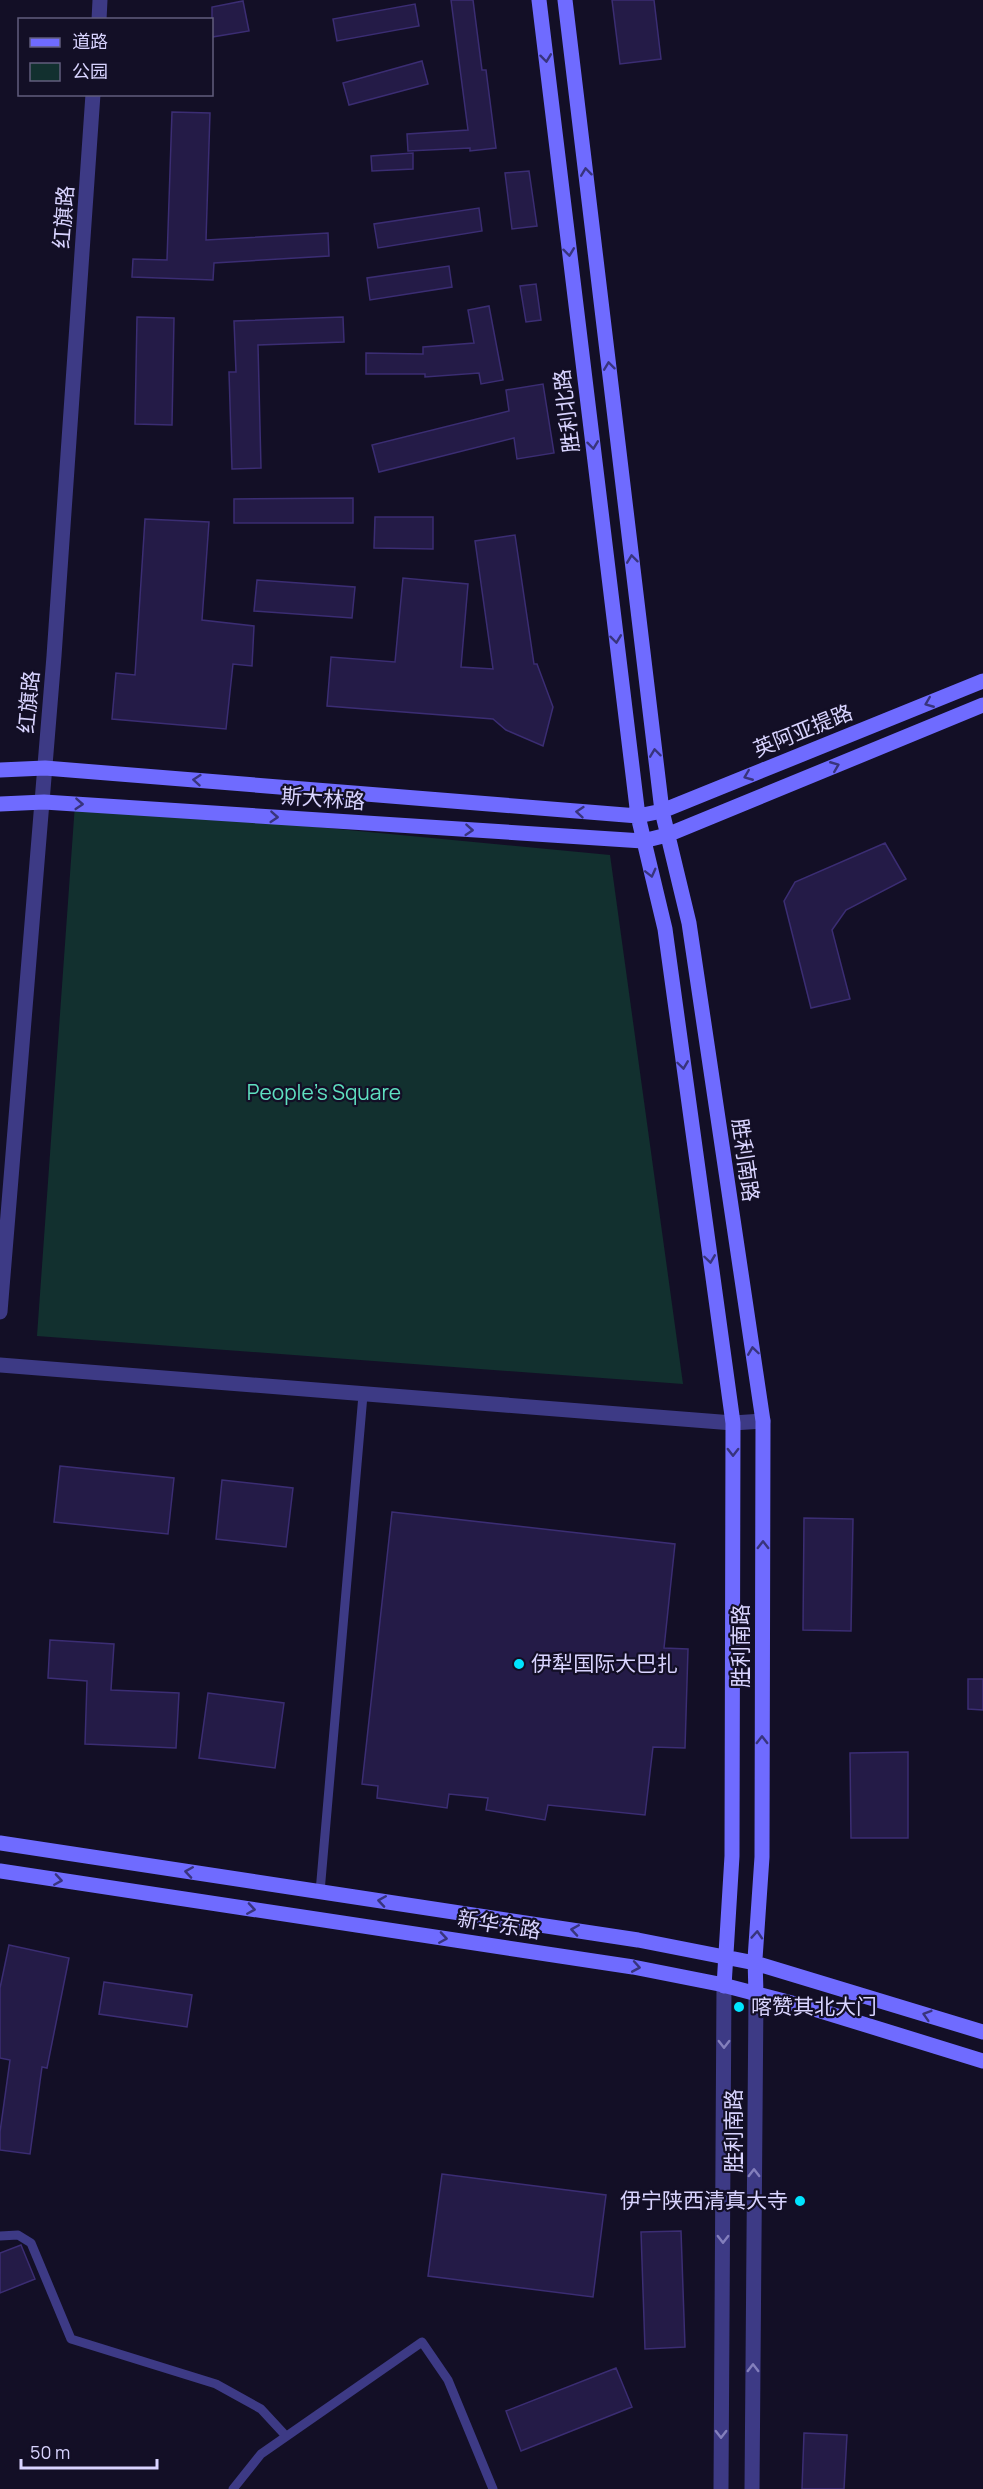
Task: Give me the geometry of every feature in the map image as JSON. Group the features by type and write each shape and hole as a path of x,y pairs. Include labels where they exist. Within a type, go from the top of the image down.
{"main road":[{"name":"胜利北路","path":"538,0 638,816"},
{"path":"565,0 662,811"},
{"name":"英阿亚提路","path":"638,816 662,811 983,681"},
{"name":"英阿亚提路","path":"644,841 667,835 983,705"},
{"name":"斯大林路","path":"0,770 45,768 638,816"},
{"name":"斯大林路","path":"0,804 41,802 644,841"},
{"name":"胜利南路","path":"662,811 689,923 763,1421 762,1857 755,1963 756,1994"},
{"name":"胜利南路","path":"638,816 664,928 733,1423 732,1856 724,1986"},
{"name":"新华东路","path":"0,1843 638,1940 755,1963 983,2032"},
{"name":"新华东路","path":"0,1871 633,1967 756,1994 983,2061"}],"street":[{"path":"99,18 100,0"},
{"name":"红旗路","path":"0,1312 45,768 93,96"},
{"path":"0,1365 733,1423 763,1421"},
{"name":"胜利南路","path":"721,2489 724,1986"},
{"name":"胜利南路","path":"752,2489 756,1994"}],"lane":[{"path":"320,1892 363,1395"},
{"path":"0,2236 18,2235 31,2243 71,2339 216,2384 261,2409 286,2436"},
{"path":"233,2489 261,2454 422,2342 448,2379 493,2489"}],"green space":[{"name":"People's Square","path":"75,804 610,855 683,1384 37,1336"}],"building":[{"path":"451,0 473,0 482,70 486,70 496,148 470,151 470,148 408,151 407,134 468,130"},
{"path":"612,0 654,0 661,59 620,64"},
{"path":"243,1 249,31 213,37 212,7"},
{"path":"415,4 419,26 337,41 333,19"},
{"path":"422,61 428,84 349,105 343,83"},
{"path":"172,112 210,113 206,240 328,233 329,256 214,263 213,280 132,277 133,259 167,260"},
{"path":"413,153 413,169 372,171 371,156"},
{"path":"529,171 537,226 512,229 505,173"},
{"path":"479,208 482,231 378,248 374,224"},
{"path":"449,266 452,287 370,300 367,278"},
{"path":"536,284 541,320 526,322 520,286"},
{"path":"489,306 503,380 481,384 479,373 425,377 425,374 366,374 366,353 423,354 423,347 474,343 468,310"},
{"path":"137,317 174,318 172,425 135,424"},
{"path":"343,317 344,342 258,345 261,468 232,469 229,372 236,372 234,321"},
{"path":"543,384 554,453 517,459 514,438 379,472 372,445 509,411 506,390"},
{"path":"353,498 353,523 234,523 234,499"},
{"path":"375,517 433,517 433,549 374,548"},
{"path":"145,519 209,522 202,620 254,626 252,666 233,664 226,729 112,719 116,673 135,675"},
{"path":"515,535 534,664 537,664 553,707 543,746 506,730 493,719 327,706 331,657 395,662 403,578 468,584 461,667 493,669 475,541"},
{"path":"257,580 355,587 352,618 254,611"},
{"path":"885,843 906,879 846,910 832,930 850,999 811,1008 784,901 795,882"},
{"path":"60,1466 174,1478 168,1534 54,1522"},
{"path":"222,1480 293,1488 286,1547 216,1539"},
{"name":"伊犁国际大巴扎","path":"392,1512 675,1544 664,1648 688,1649 685,1748 653,1747 645,1815 548,1805 545,1820 486,1810 488,1798 449,1794 447,1808 377,1798 378,1786 362,1784"},
{"path":"804,1518 853,1519 851,1631 803,1630"},
{"path":"50,1640 114,1644 111,1690 179,1693 176,1748 85,1744 87,1681 48,1678"},
{"path":"968,1679 983,1679 983,1710 968,1709"},
{"path":"208,1693 284,1703 275,1768 199,1758"},
{"path":"908,1752 908,1838 851,1838 850,1753"},
{"path":"9,1945 69,1958 47,2068 42,2067 30,2154 0,2150 0,2132 10,2060 0,2058 0,1988"},
{"path":"104,1982 192,1995 187,2027 99,2014"},
{"path":"442,2174 606,2195 593,2297 428,2276"},
{"path":"681,2231 685,2347 645,2349 641,2232"},
{"path":"21,2245 35,2279 0,2293 0,2253"},
{"path":"616,2368 632,2407 521,2451 506,2411"},
{"path":"804,2433 847,2435 844,2489 802,2489"}],"place":[{"name":"伊犁国际大巴扎","path":"519,1664"},
{"name":"喀赞其北大门","path":"739,2007"},
{"name":"伊宁陕西清真大寺","path":"800,2201"}]}
